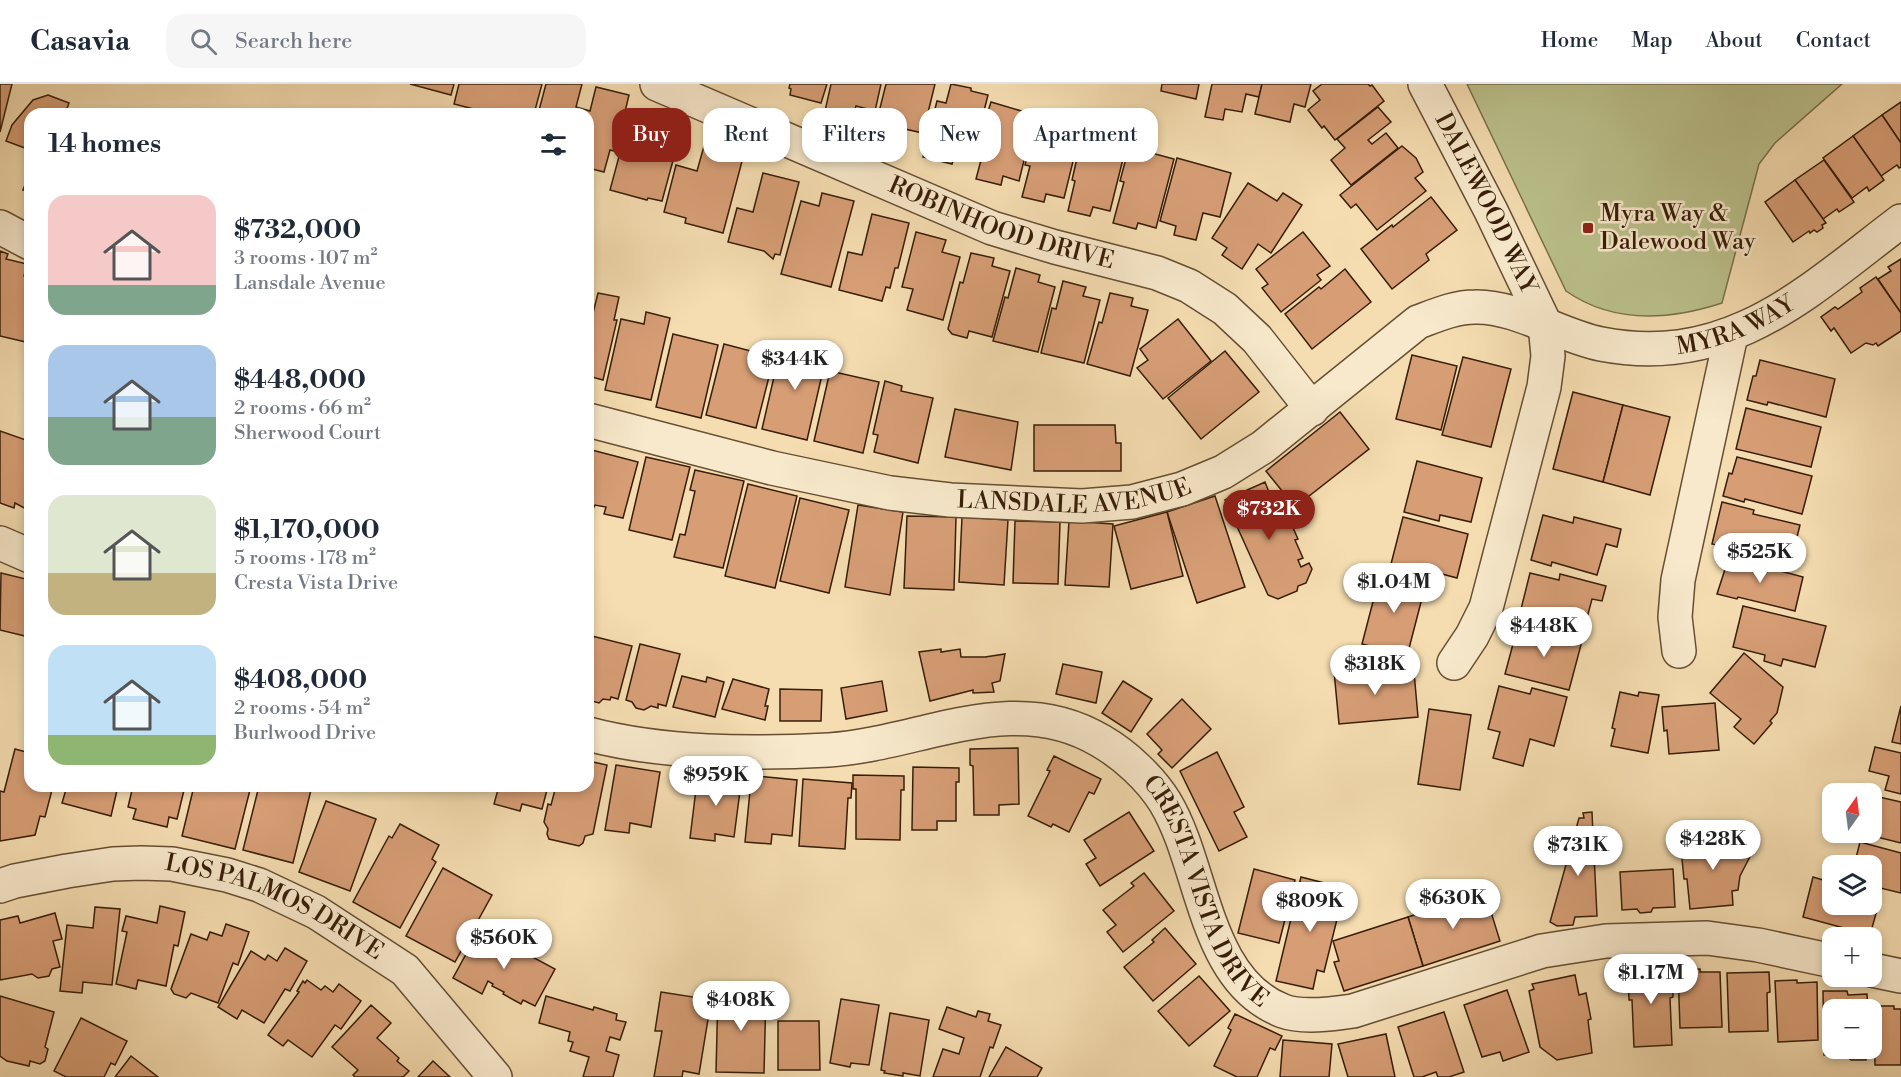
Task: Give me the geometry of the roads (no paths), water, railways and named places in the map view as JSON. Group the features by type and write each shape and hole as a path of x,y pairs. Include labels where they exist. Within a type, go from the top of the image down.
{"street":[{"name":"ROBINHOOD DRIVE","path":"657,84 992,228 1054,248 1157,273 1189,286 1225,309 1257,339 1312,409"},
{"name":"DALEWOOD WAY","path":"1425,84 1545,324"},
{"name":"MYRA WAY","path":"1545,324 1570,335 1629,348 1682,347 1707,343 1731,335 1773,315 1901,220"},
{"path":"0,227 24,240"},
{"name":"LANSDALE AVENUE","path":"594,422 772,468 890,493 950,500 1082,506 1132,502 1192,485 1223,472 1263,447 1418,322 1446,310 1476,306 1508,312 1545,324"},
{"path":"1454,663 1472,636 1489,597 1544,387 1548,356 1545,324"},
{"path":"1679,651 1675,617 1678,580 1731,335"},
{"path":"0,543 24,553"},
{"name":"CRESTA VISTA DRIVE","path":"594,736 614,741 669,748 764,751 830,750 969,723 1016,718 1038,718 1078,731 1099,740 1124,757 1139,770 1164,800 1174,820 1222,950 1246,984 1261,998 1284,1011 1332,1014 1353,1011 1542,951 1606,941 1707,938 1758,945 1822,959"},
{"name":"LOS PALMOS DRIVE","path":"0,886 67,871 113,864 141,863 172,864 227,875 259,885 316,912 405,970 495,1075"},
{"path":"1882,972 1901,976"}],"place":[{"name":"Myra Way & Dalewood Way","path":"1588,228"}]}
